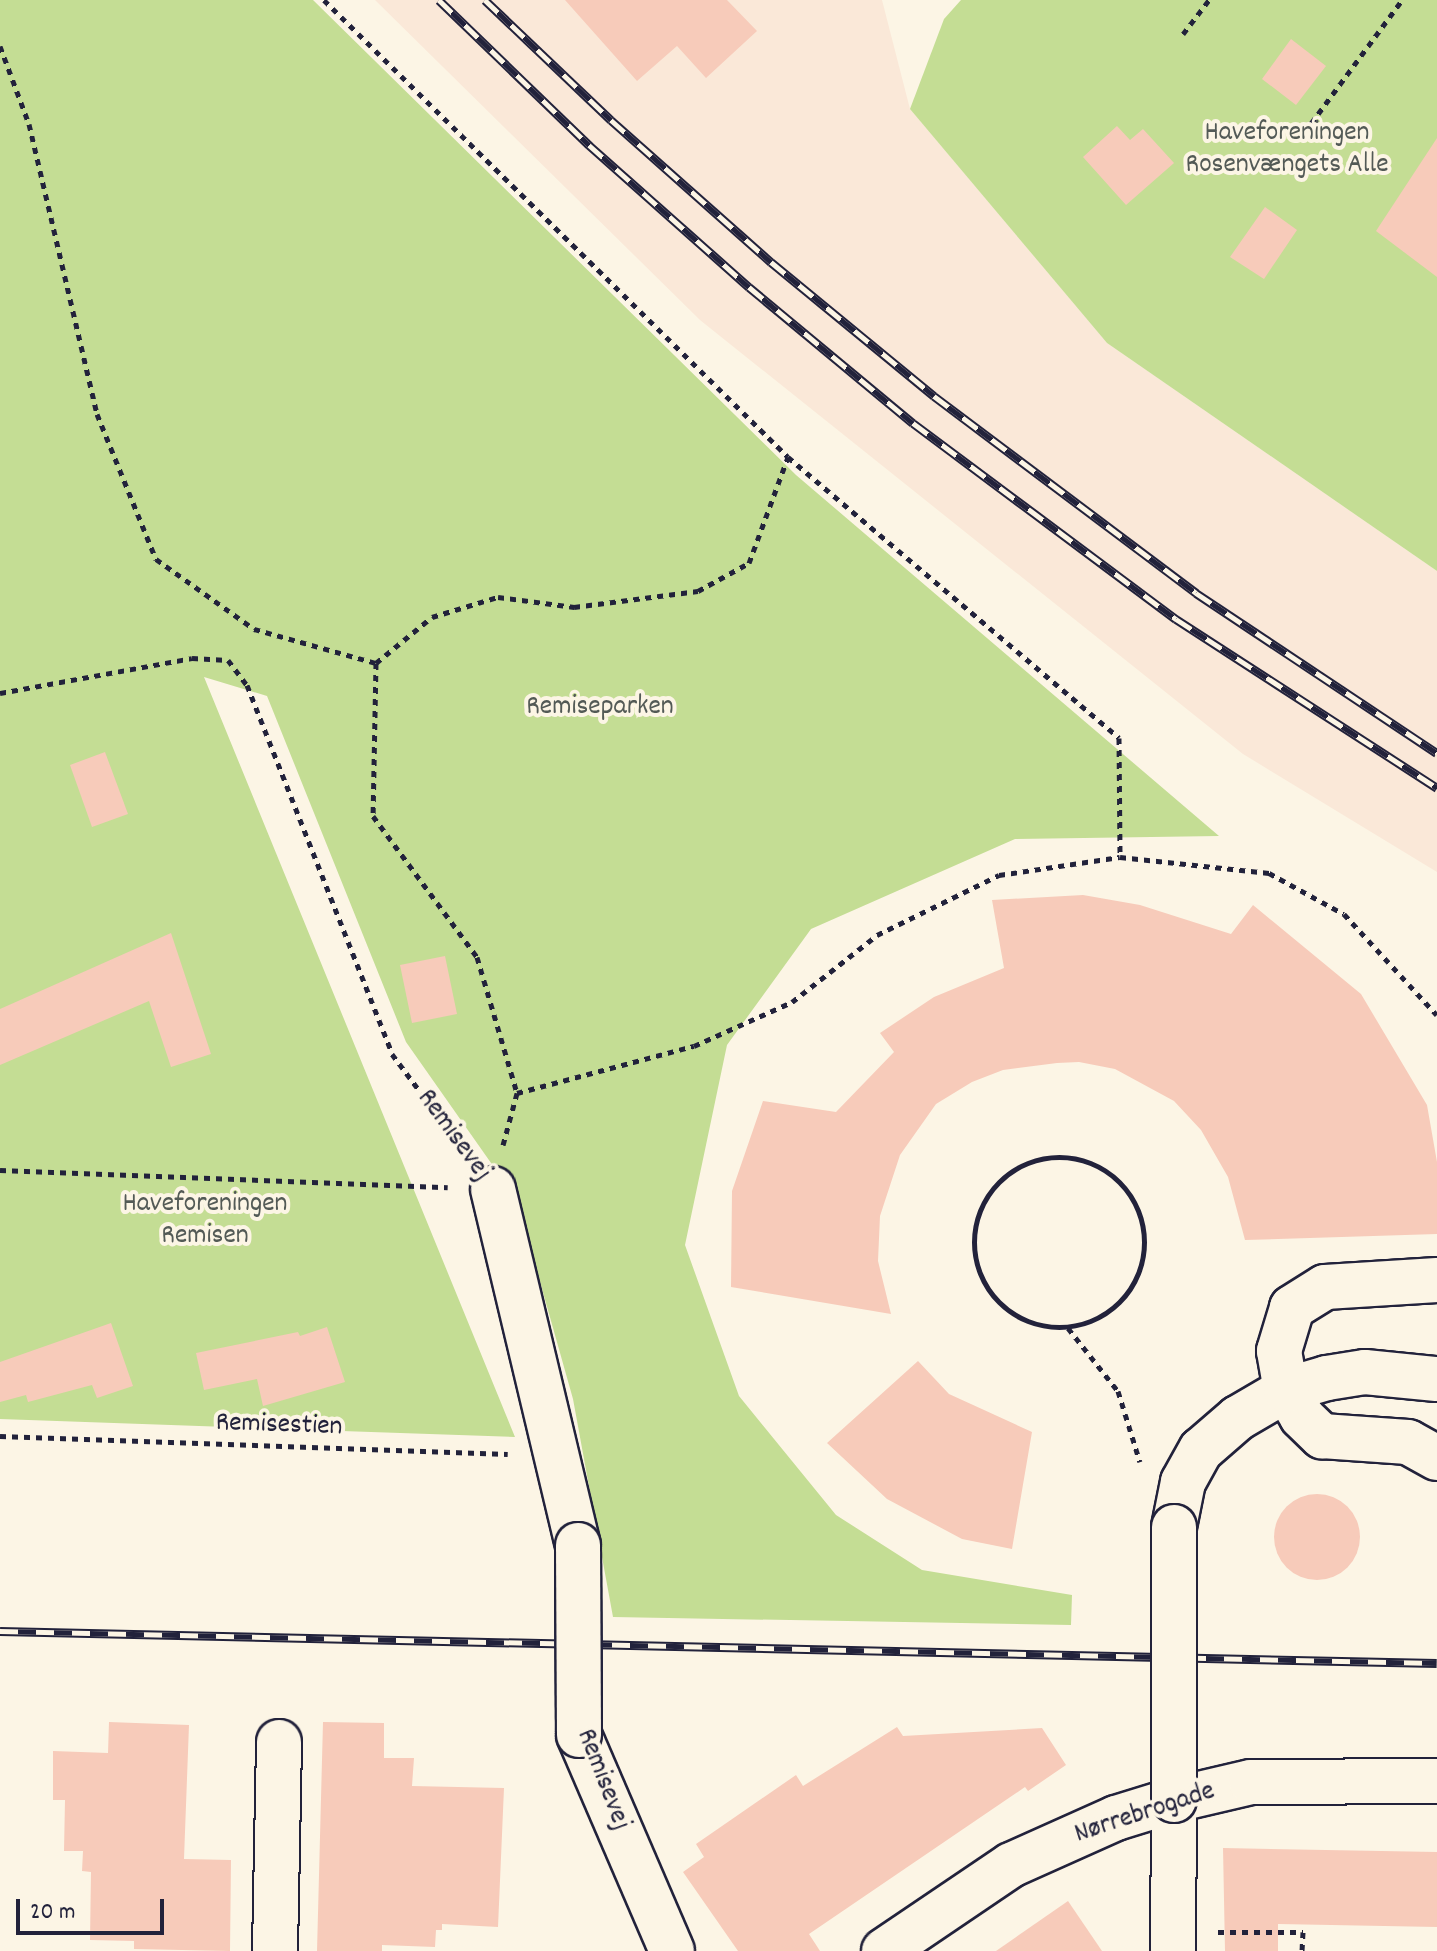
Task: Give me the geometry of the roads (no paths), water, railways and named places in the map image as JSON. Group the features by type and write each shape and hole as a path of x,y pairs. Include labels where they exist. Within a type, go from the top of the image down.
{"street":[{"name":"Remisevej","path":"493,1189 578,1545 579,1735 672,1951"},
{"path":"1437,1280 1325,1287 1292,1308 1279,1351 1286,1390 1302,1417 1322,1436 1408,1442 1437,1458"},
{"path":"1173,1942 1174,1527 1183,1482 1201,1450 1238,1418 1286,1390 1327,1378 1365,1372 1437,1379"},
{"path":"275,1951 279,1742"},
{"name":"Nørrebrogade","path":"884,1951 1011,1865 1092,1828 1174,1800 1251,1782 1437,1781"}],"railway":[{"path":"439,0 589,145 749,287 913,423 1176,619 1437,788"},
{"path":"485,0 611,120 771,262 934,396 1196,593 1437,753"},
{"path":"0,1631 1437,1663"}],"park label":[{"name":"Haveforeningen Rosenvængets Alle","path":"1287,150"},
{"name":"Remiseparken","path":"600,708"},
{"name":"Haveforeningen Remisen","path":"205,1221"}]}
